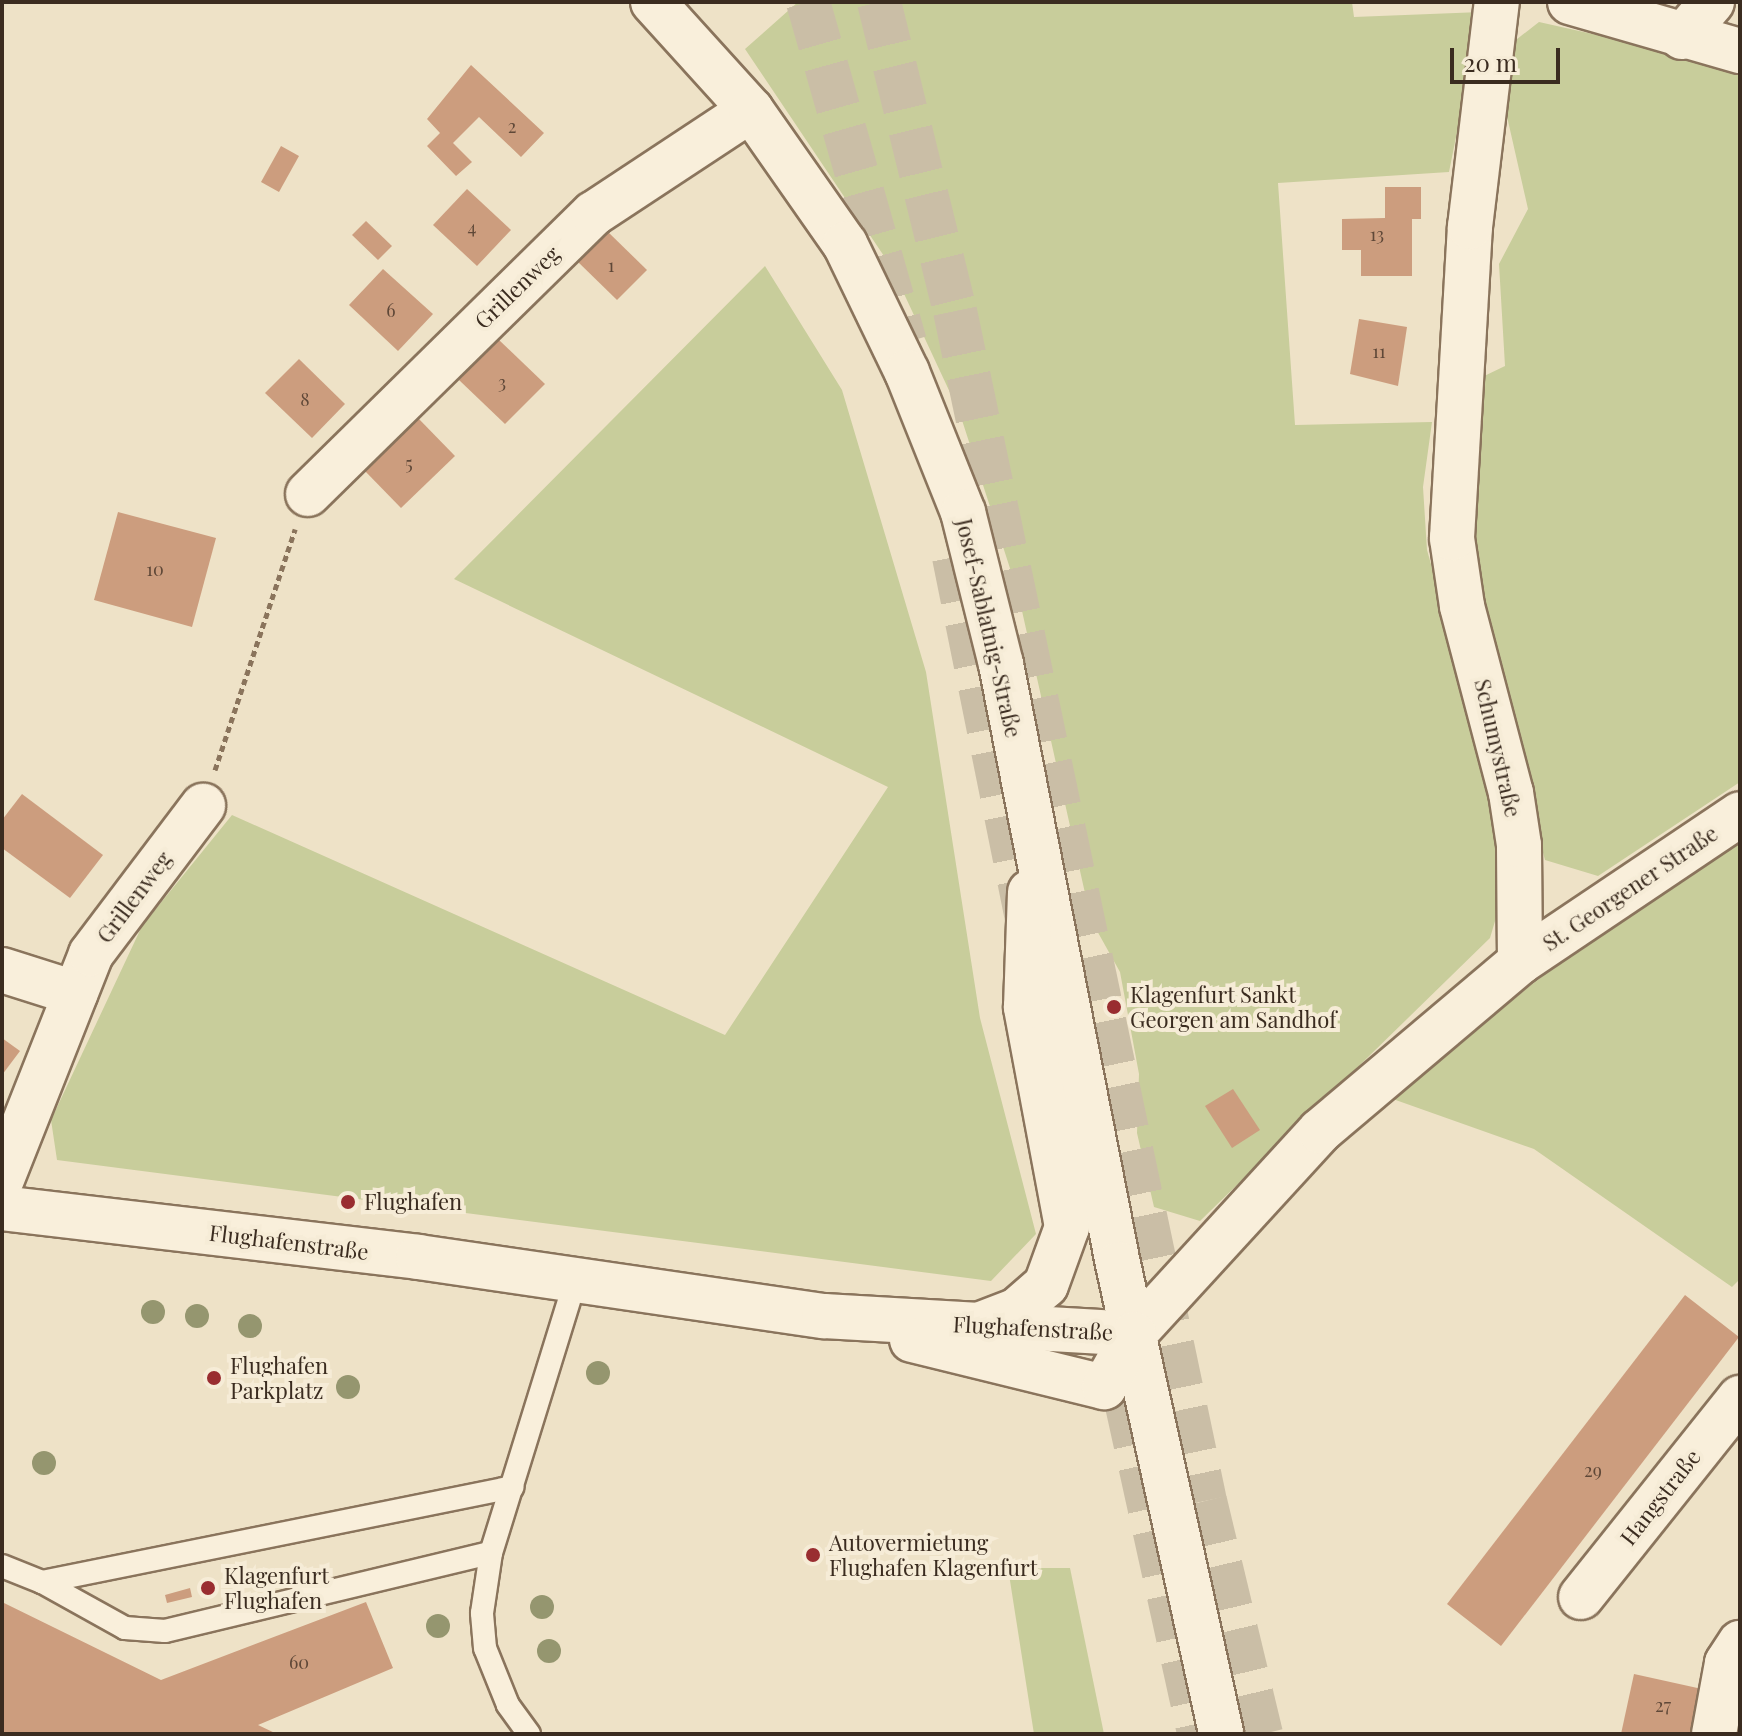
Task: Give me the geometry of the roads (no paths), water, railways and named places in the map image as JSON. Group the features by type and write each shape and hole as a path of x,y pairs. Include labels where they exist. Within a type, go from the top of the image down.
{"street":[{"name":"Josef-Sablatnig-Straße","path":"653,2 751,110 845,244 907,372 963,512 1035,841 1134,1334 1221,1734"},
{"name":"Schumystraße","path":"1497,2 1470,227 1452,538 1462,606 1511,793 1519,845 1520,962"},
{"path":"1570,2 1682,37 1740,51"},
{"path":"1682,37 1712,2"},
{"name":"Grillenweg","path":"304,503 593,214 751,110"},
{"name":"Grillenweg","path":"2,1179 91,954 203,806"},
{"name":"St. Georgener Straße","path":"1520,962 1740,814"},
{"path":"979,1325 1017,1310 1046,1285 1067,1227 1026,1007 1035,841"},
{"path":"1134,1334 1320,1131 1520,962"},
{"path":"2,970 75,993"},
{"name":"Flughafenstraße","path":"2,1208 576,1279 824,1316 1134,1334 1104,1387 824,1316"},
{"name":"Hangstraße","path":"1581,1597 1740,1398"},
{"path":"1714,1734 1727,1663 1740,1643"}],"lane":[{"path":"529,1734 508,1705 485,1648 482,1613 491,1553 576,1279"},
{"path":"42,1582 512,1487"},
{"path":"2,1566 42,1582 125,1628 165,1631 491,1553"}],"tunnel":[{"path":"808,2 905,342"},
{"path":"879,2 955,311 1205,1501 1261,1734"},
{"path":"954,557 1030,933"},
{"path":"1112,1337 1199,1734"}],"place":[{"name":"Klagenfurt Sankt Georgen am Sandhof","path":"1114,1007"},
{"name":"Flughafen","path":"348,1202"},
{"name":"Flughafen Parkplatz","path":"214,1378"},
{"name":"Autovermietung Flughafen Klagenfurt","path":"813,1555"},
{"name":"Klagenfurt Flughafen","path":"208,1588"}]}
